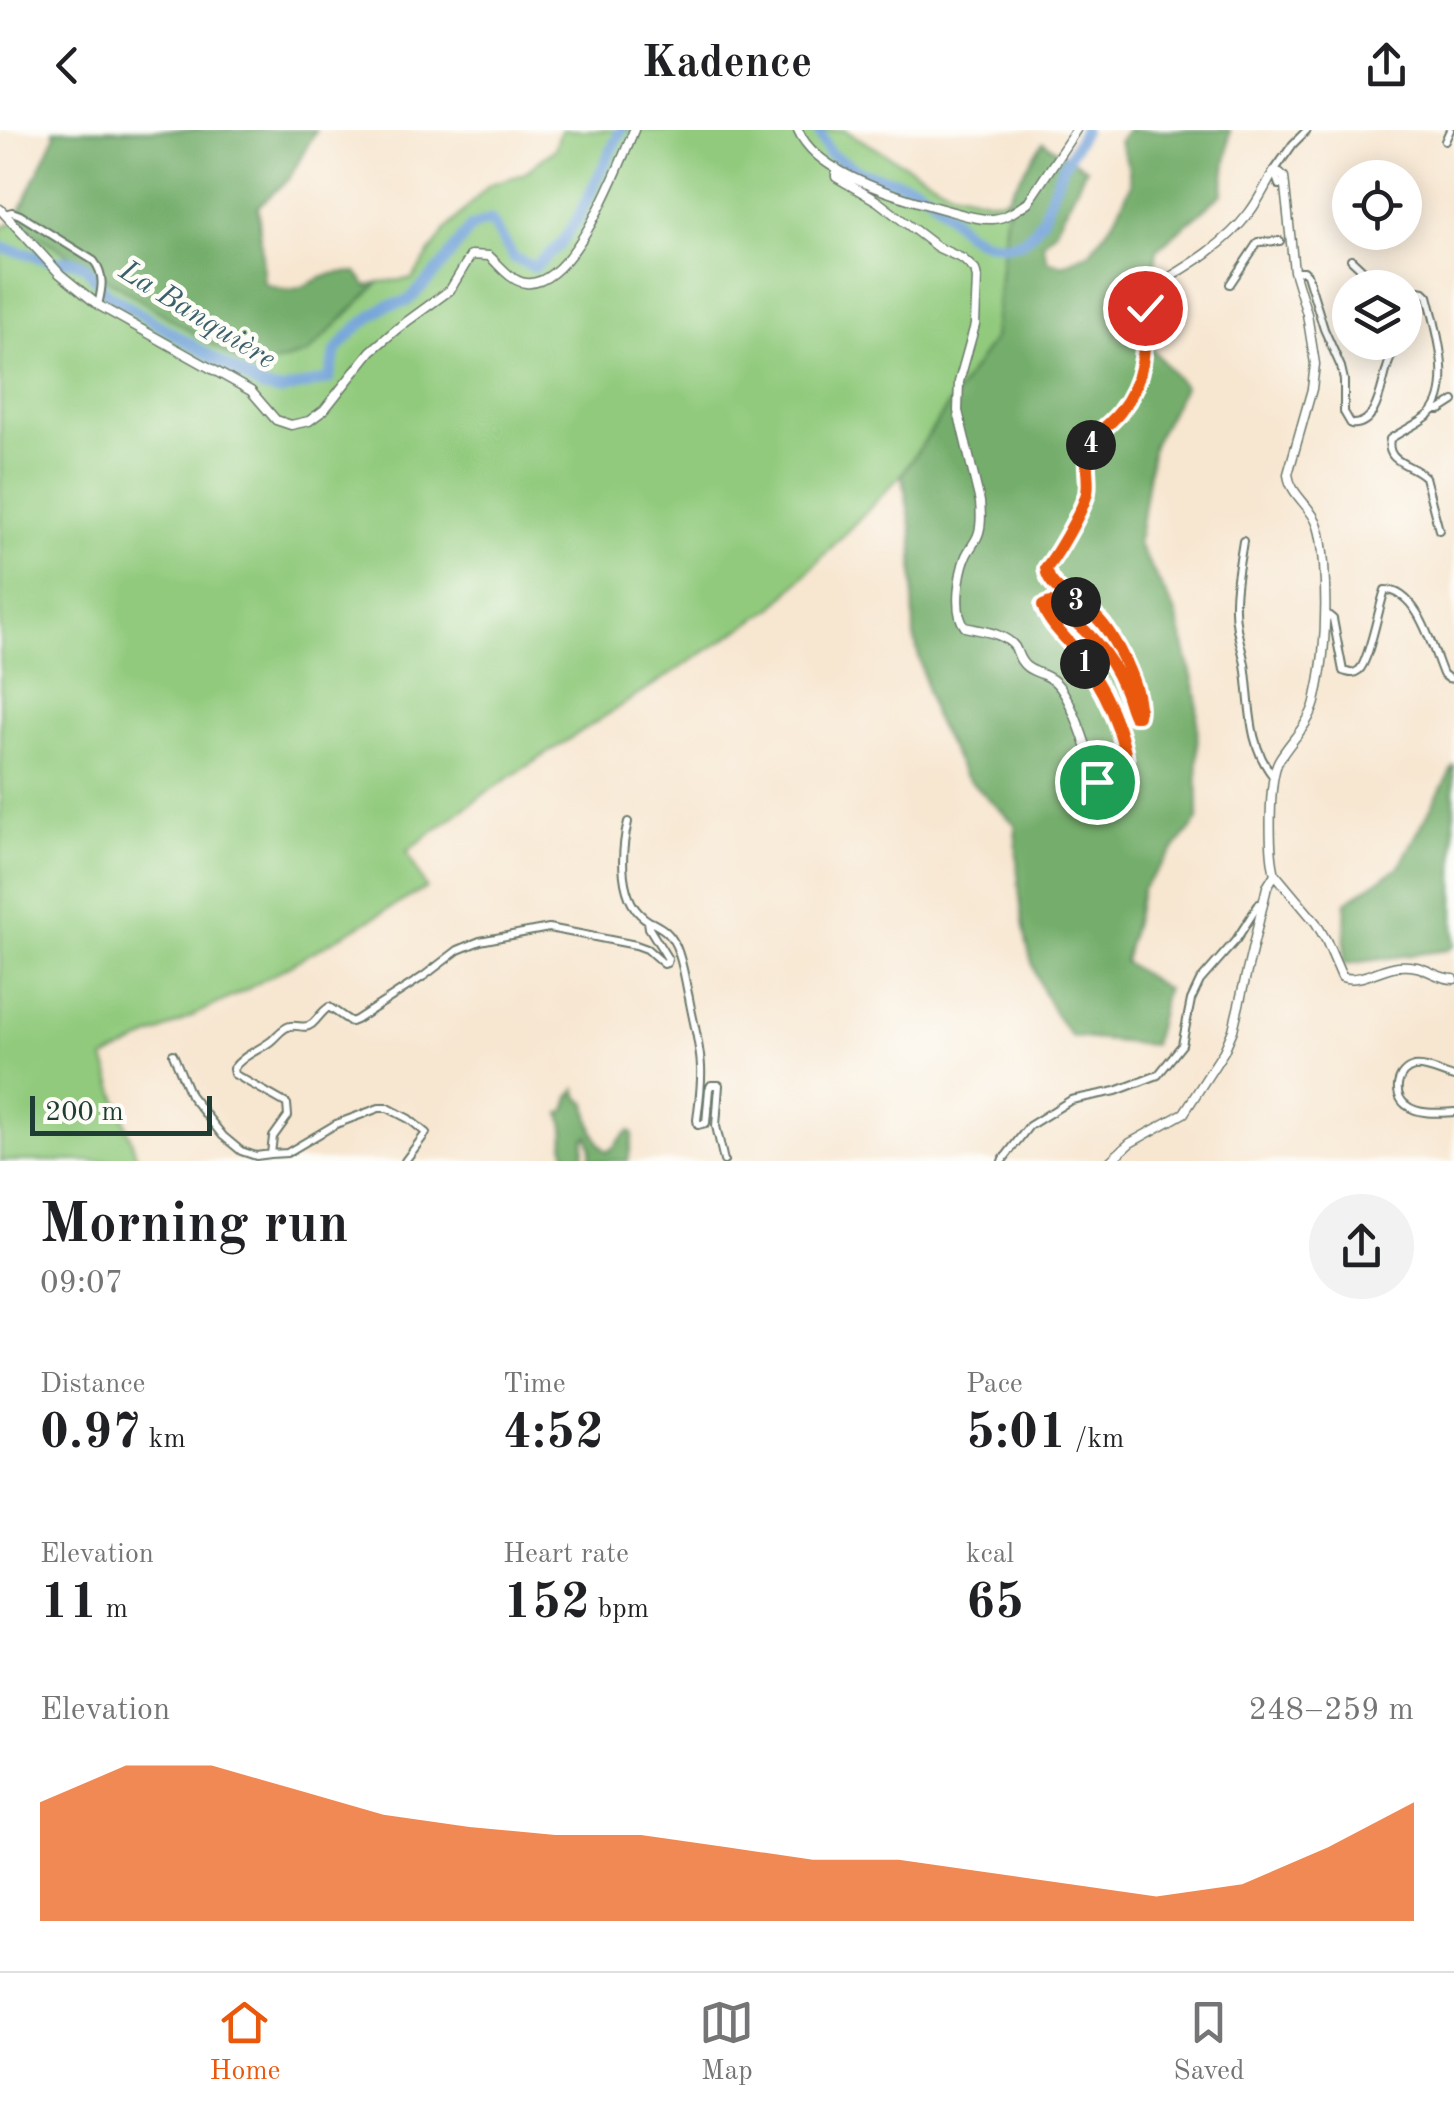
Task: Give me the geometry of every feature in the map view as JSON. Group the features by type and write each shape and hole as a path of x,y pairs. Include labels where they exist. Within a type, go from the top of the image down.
{"street":[{"path":"2,211 98,305 251,391 276,420 301,424 324,410 386,337 450,290 471,255 489,256 523,282 538,282 553,274 593,222 634,130"},
{"path":"798,130 813,152 836,168 893,195 991,219 1016,211 1028,202 1076,130"},
{"path":"836,168 836,178 878,201 937,248 963,259 975,270 975,325 959,382 958,410 981,518 976,540 966,556 958,616 966,628 1001,636 1014,645 1019,660 1058,683 1092,755 1106,802 1114,802 1123,793 1128,772 1125,750 1102,692 1080,657 1046,616 1043,606 1050,603 1094,638 1125,689 1134,716 1140,711 1137,695 1122,655 1098,619 1048,579 1046,568 1087,493 1086,460 1090,446 1120,413 1135,389 1145,355 1145,308 1152,288 1222,241 1243,220 1287,152 1307,130"},
{"path":"1444,141 1450,130"},
{"path":"1280,184 1287,152"},
{"path":"1274,171 1280,172 1294,271 1315,364 1288,484 1311,510 1318,526 1326,614 1314,704 1273,776 1272,864 1275,874 1326,940 1342,977 1351,980 1388,968 1417,966 1454,979"},
{"path":"1262,192 1280,184"},
{"path":"2,211 20,215 94,261 101,270 98,305"},
{"path":"1230,284 1258,242 1280,241"},
{"path":"1351,258 1363,270"},
{"path":"1294,271 1307,274 1332,347"},
{"path":"1422,292 1428,296 1444,363 1444,383 1434,410"},
{"path":"1338,360 1344,380 1344,412 1350,424 1362,424 1368,420 1388,360"},
{"path":"1439,530 1422,472 1396,460 1388,446 1390,439 1454,401"},
{"path":"1244,541 1237,578 1236,626 1245,664 1253,736 1273,776"},
{"path":"1326,614 1333,620 1343,670 1358,671 1366,660 1385,590 1398,592 1416,610 1443,674 1454,679"},
{"path":"628,822 622,845 622,870 628,894 637,910 670,936 680,958 701,1062 698,1125 706,1123 711,1085 719,1085 716,1126 724,1161"},
{"path":"1110,1161 1130,1143 1184,1112 1224,1051 1233,1030 1263,904 1275,874"},
{"path":"1002,1161 1029,1126 1070,1100 1116,1091 1158,1075 1182,1045 1191,1000 1200,981 1236,940 1259,904 1263,904"},
{"path":"271,1154 272,1137 288,1116 286,1104 234,1074 233,1069 284,1028 311,1025 329,1007 351,1022 458,950 480,941 549,928 636,945 667,963 648,921"},
{"path":"173,1054 190,1095 223,1136 241,1151 256,1156 287,1153 336,1124 388,1108 426,1133 405,1161"},
{"path":"1454,1077 1421,1066 1401,1075 1398,1084 1399,1096 1406,1106 1418,1111 1454,1112"}],"green space":[{"path":"53,130 316,130 289,179 258,206 264,283 292,289 333,274 356,272 367,286 379,282 307,354 251,369 15,221 55,136"},
{"path":"561,130 844,130 951,191 991,200 1008,196 994,338 902,474 773,608 487,792 407,851 426,888 246,990 104,1059 138,1161 0,1161 0,229 15,221 251,369 307,354 379,282 412,279 445,231 490,184 523,174 555,149"},
{"path":"1127,130 1230,130 1222,194 1157,249 1145,340 1184,387 1153,445 1138,544 1176,613 1197,697 1198,820 1142,889 1124,962 1166,989 1153,1045 1072,1037 1041,988 1021,909 1015,824 964,775 933,715 914,636 913,536 902,474 994,338 1008,196 1043,142 1086,168 1055,231 1043,243 1047,260 1063,265 1090,252 1114,220 1131,185 1119,141"},
{"path":"1454,765 1454,946 1344,964 1346,902 1399,867"},
{"path":"576,1089 579,1098 587,1103 593,1129 606,1152 630,1131 633,1134 628,1161 589,1161 588,1136 584,1139 583,1161 568,1161 561,1113"}],"waterway":[{"name":"La Banquière","path":"0,247 85,266 108,294 263,388 280,391 329,379 336,351 355,329 386,306 408,301 441,267 471,227 491,220 514,258 534,267 560,245 578,218 621,130"},
{"name":"La Banquière","path":"818,130 830,154 863,173 915,186 967,233 983,242 1005,245 1021,242 1042,219 1061,170 1084,130"}],"route":[{"path":"1097,782 1106,802 1114,802 1123,793 1128,772 1125,750 1102,692 1080,657 1046,616 1043,606 1050,603 1094,638 1125,689 1134,716 1140,711 1137,695 1122,655 1098,619 1048,579 1046,568 1087,493 1086,460 1090,446 1120,413 1135,389 1145,355 1145,308"}]}
